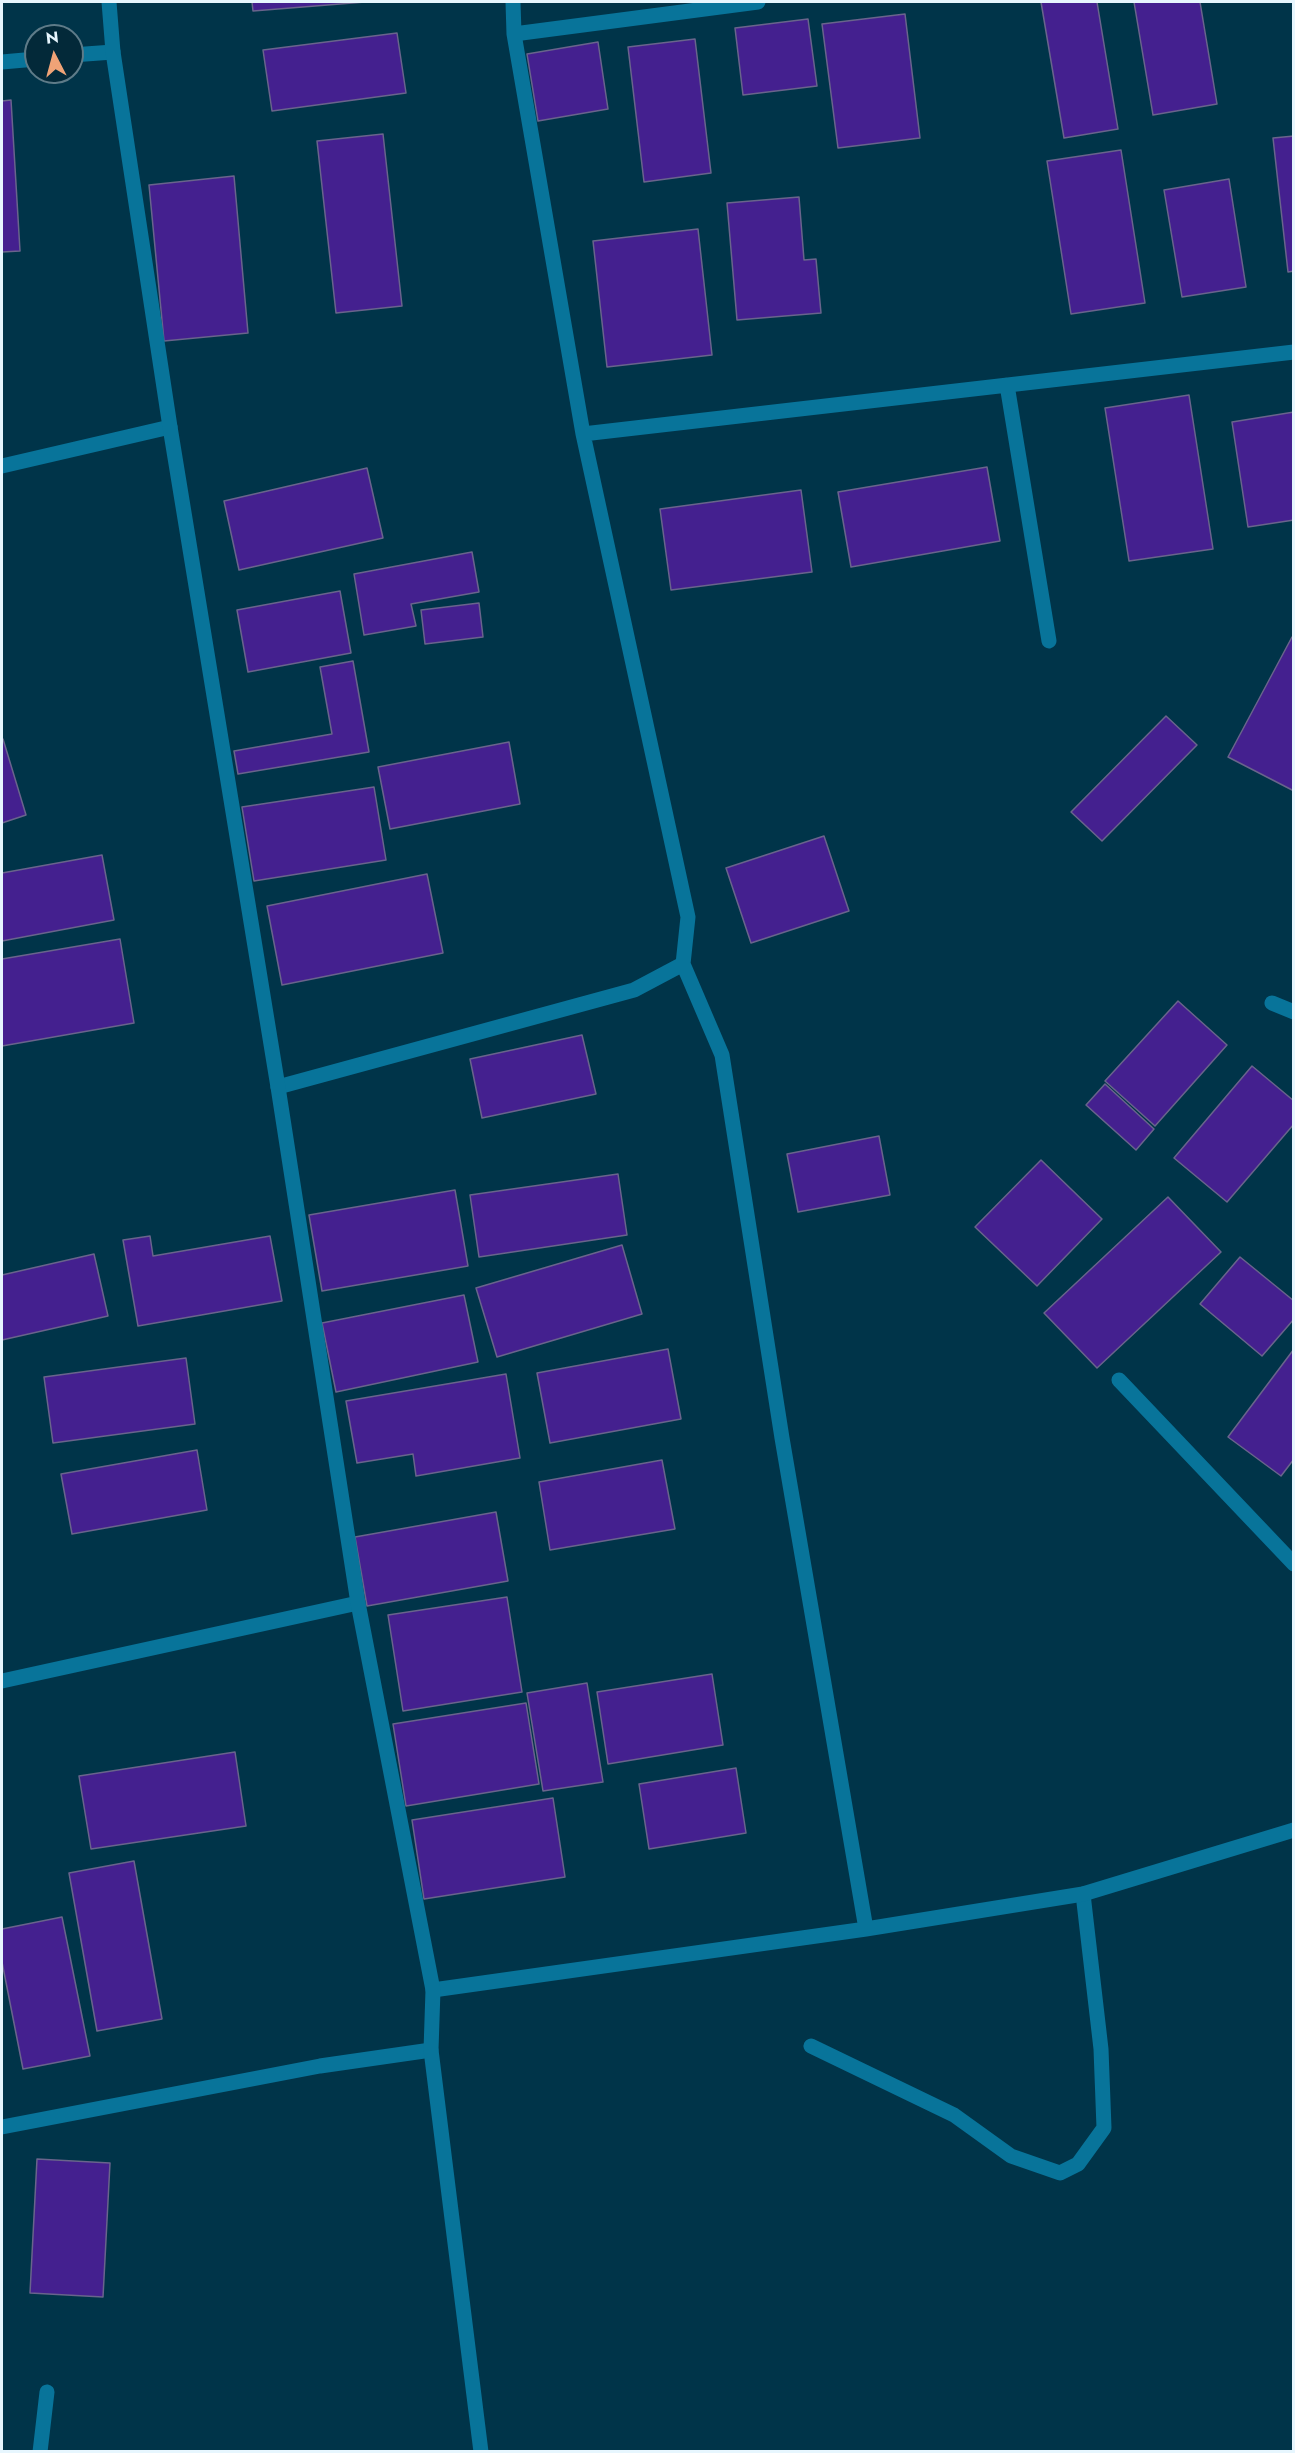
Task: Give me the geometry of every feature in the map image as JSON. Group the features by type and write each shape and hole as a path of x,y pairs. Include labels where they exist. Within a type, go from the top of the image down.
{"street":[{"path":"109,2 113,52 170,427 278,1087 358,1603 433,1990 431,2050 481,2451"},
{"path":"513,2 514,34 584,434 688,917 683,964 722,1055 782,1438 866,1929"},
{"path":"514,34 758,2"},
{"path":"84,54 113,52"},
{"path":"2,62 24,60"},
{"path":"584,434 1293,352"},
{"path":"1007,385 1049,641"},
{"path":"2,466 170,427"},
{"path":"278,1087 634,990 683,964"},
{"path":"1272,1003 1293,1012"},
{"path":"1119,1380 1293,1564"},
{"path":"2,1681 358,1603"},
{"path":"433,1990 866,1929 1083,1894 1293,1830"},
{"path":"811,2046 954,2115 1011,2156 1060,2172 1078,2164 1104,2128 1101,2049 1083,1894"},
{"path":"2,2127 320,2066 431,2050"},
{"path":"40,2451 47,2392"}],"building":[{"path":"252,2 365,2 253,11"},
{"path":"1041,2 1097,2 1118,129 1064,138"},
{"path":"1134,2 1200,2 1217,104 1153,115"},
{"path":"905,14 920,138 838,148 822,24"},
{"path":"808,19 817,86 743,95 735,28"},
{"path":"397,33 406,93 272,111 263,50"},
{"path":"695,39 711,173 644,182 628,47"},
{"path":"598,42 608,109 538,121 527,54"},
{"path":"11,100 20,251 2,252 2,101"},
{"path":"383,134 402,306 336,313 317,141"},
{"path":"1294,136 1294,271 1288,272 1273,138"},
{"path":"1121,150 1145,303 1071,314 1047,161"},
{"path":"234,176 248,333 164,341 149,185"},
{"path":"1229,179 1246,287 1182,297 1164,190"},
{"path":"799,197 804,260 816,259 821,313 737,320 727,203"},
{"path":"698,229 712,355 607,367 593,241"},
{"path":"1189,395 1213,549 1129,561 1105,408"},
{"path":"1294,412 1294,520 1248,527 1232,422"},
{"path":"987,467 1000,541 851,567 838,492"},
{"path":"367,468 383,538 239,570 224,501"},
{"path":"801,490 812,572 671,590 660,509"},
{"path":"472,552 479,592 411,604 416,626 364,635 354,574"},
{"path":"340,591 351,653 248,672 237,610"},
{"path":"479,603 483,637 425,644 421,610"},
{"path":"1292,637 1294,638 1294,791 1228,757"},
{"path":"353,661 369,752 238,774 234,751 332,734 320,667"},
{"path":"1166,716 1197,745 1102,841 1071,812"},
{"path":"2,740 26,815 2,823"},
{"path":"509,742 520,804 390,829 378,767"},
{"path":"374,787 386,860 254,881 242,807"},
{"path":"824,836 849,911 751,943 726,868"},
{"path":"102,855 114,920 2,941 2,873"},
{"path":"427,874 443,953 282,985 267,906"},
{"path":"120,939 134,1023 2,1046 2,959"},
{"path":"1178,1001 1227,1045 1155,1126 1105,1081"},
{"path":"582,1035 596,1094 482,1118 470,1059"},
{"path":"1252,1066 1294,1101 1294,1124 1227,1202 1174,1158"},
{"path":"1105,1084 1154,1129 1136,1150 1086,1105"},
{"path":"879,1136 890,1195 798,1212 787,1154"},
{"path":"1041,1160 1102,1219 1037,1286 975,1227"},
{"path":"618,1174 627,1235 479,1257 470,1195"},
{"path":"455,1190 468,1266 322,1291 309,1215"},
{"path":"1168,1197 1221,1252 1097,1368 1044,1313"},
{"path":"150,1236 153,1256 270,1236 282,1301 138,1326 123,1240"},
{"path":"622,1245 642,1314 497,1357 476,1288"},
{"path":"94,1254 108,1316 2,1340 2,1275"},
{"path":"1240,1257 1294,1301 1294,1319 1262,1356 1200,1304"},
{"path":"464,1295 478,1362 336,1392 322,1323"},
{"path":"668,1349 681,1419 550,1443 537,1373"},
{"path":"1294,1349 1294,1459 1281,1476 1228,1437"},
{"path":"186,1358 195,1424 53,1443 44,1377"},
{"path":"506,1374 520,1458 416,1476 413,1454 357,1463 346,1401"},
{"path":"197,1450 207,1510 72,1534 61,1474"},
{"path":"662,1460 675,1529 550,1550 539,1482"},
{"path":"496,1512 508,1581 367,1606 355,1537"},
{"path":"507,1597 522,1692 403,1711 388,1615"},
{"path":"712,1674 723,1745 608,1764 597,1692"},
{"path":"587,1683 603,1782 543,1791 527,1693"},
{"path":"526,1703 539,1784 406,1806 393,1724"},
{"path":"235,1752 246,1826 91,1849 79,1776"},
{"path":"736,1768 746,1833 649,1849 639,1784"},
{"path":"553,1798 565,1877 424,1899 412,1820"},
{"path":"134,1861 162,2019 97,2031 69,1873"},
{"path":"62,1917 90,2056 23,2069 2,1962 2,1929"},
{"path":"37,2159 110,2163 103,2297 30,2293"}]}
